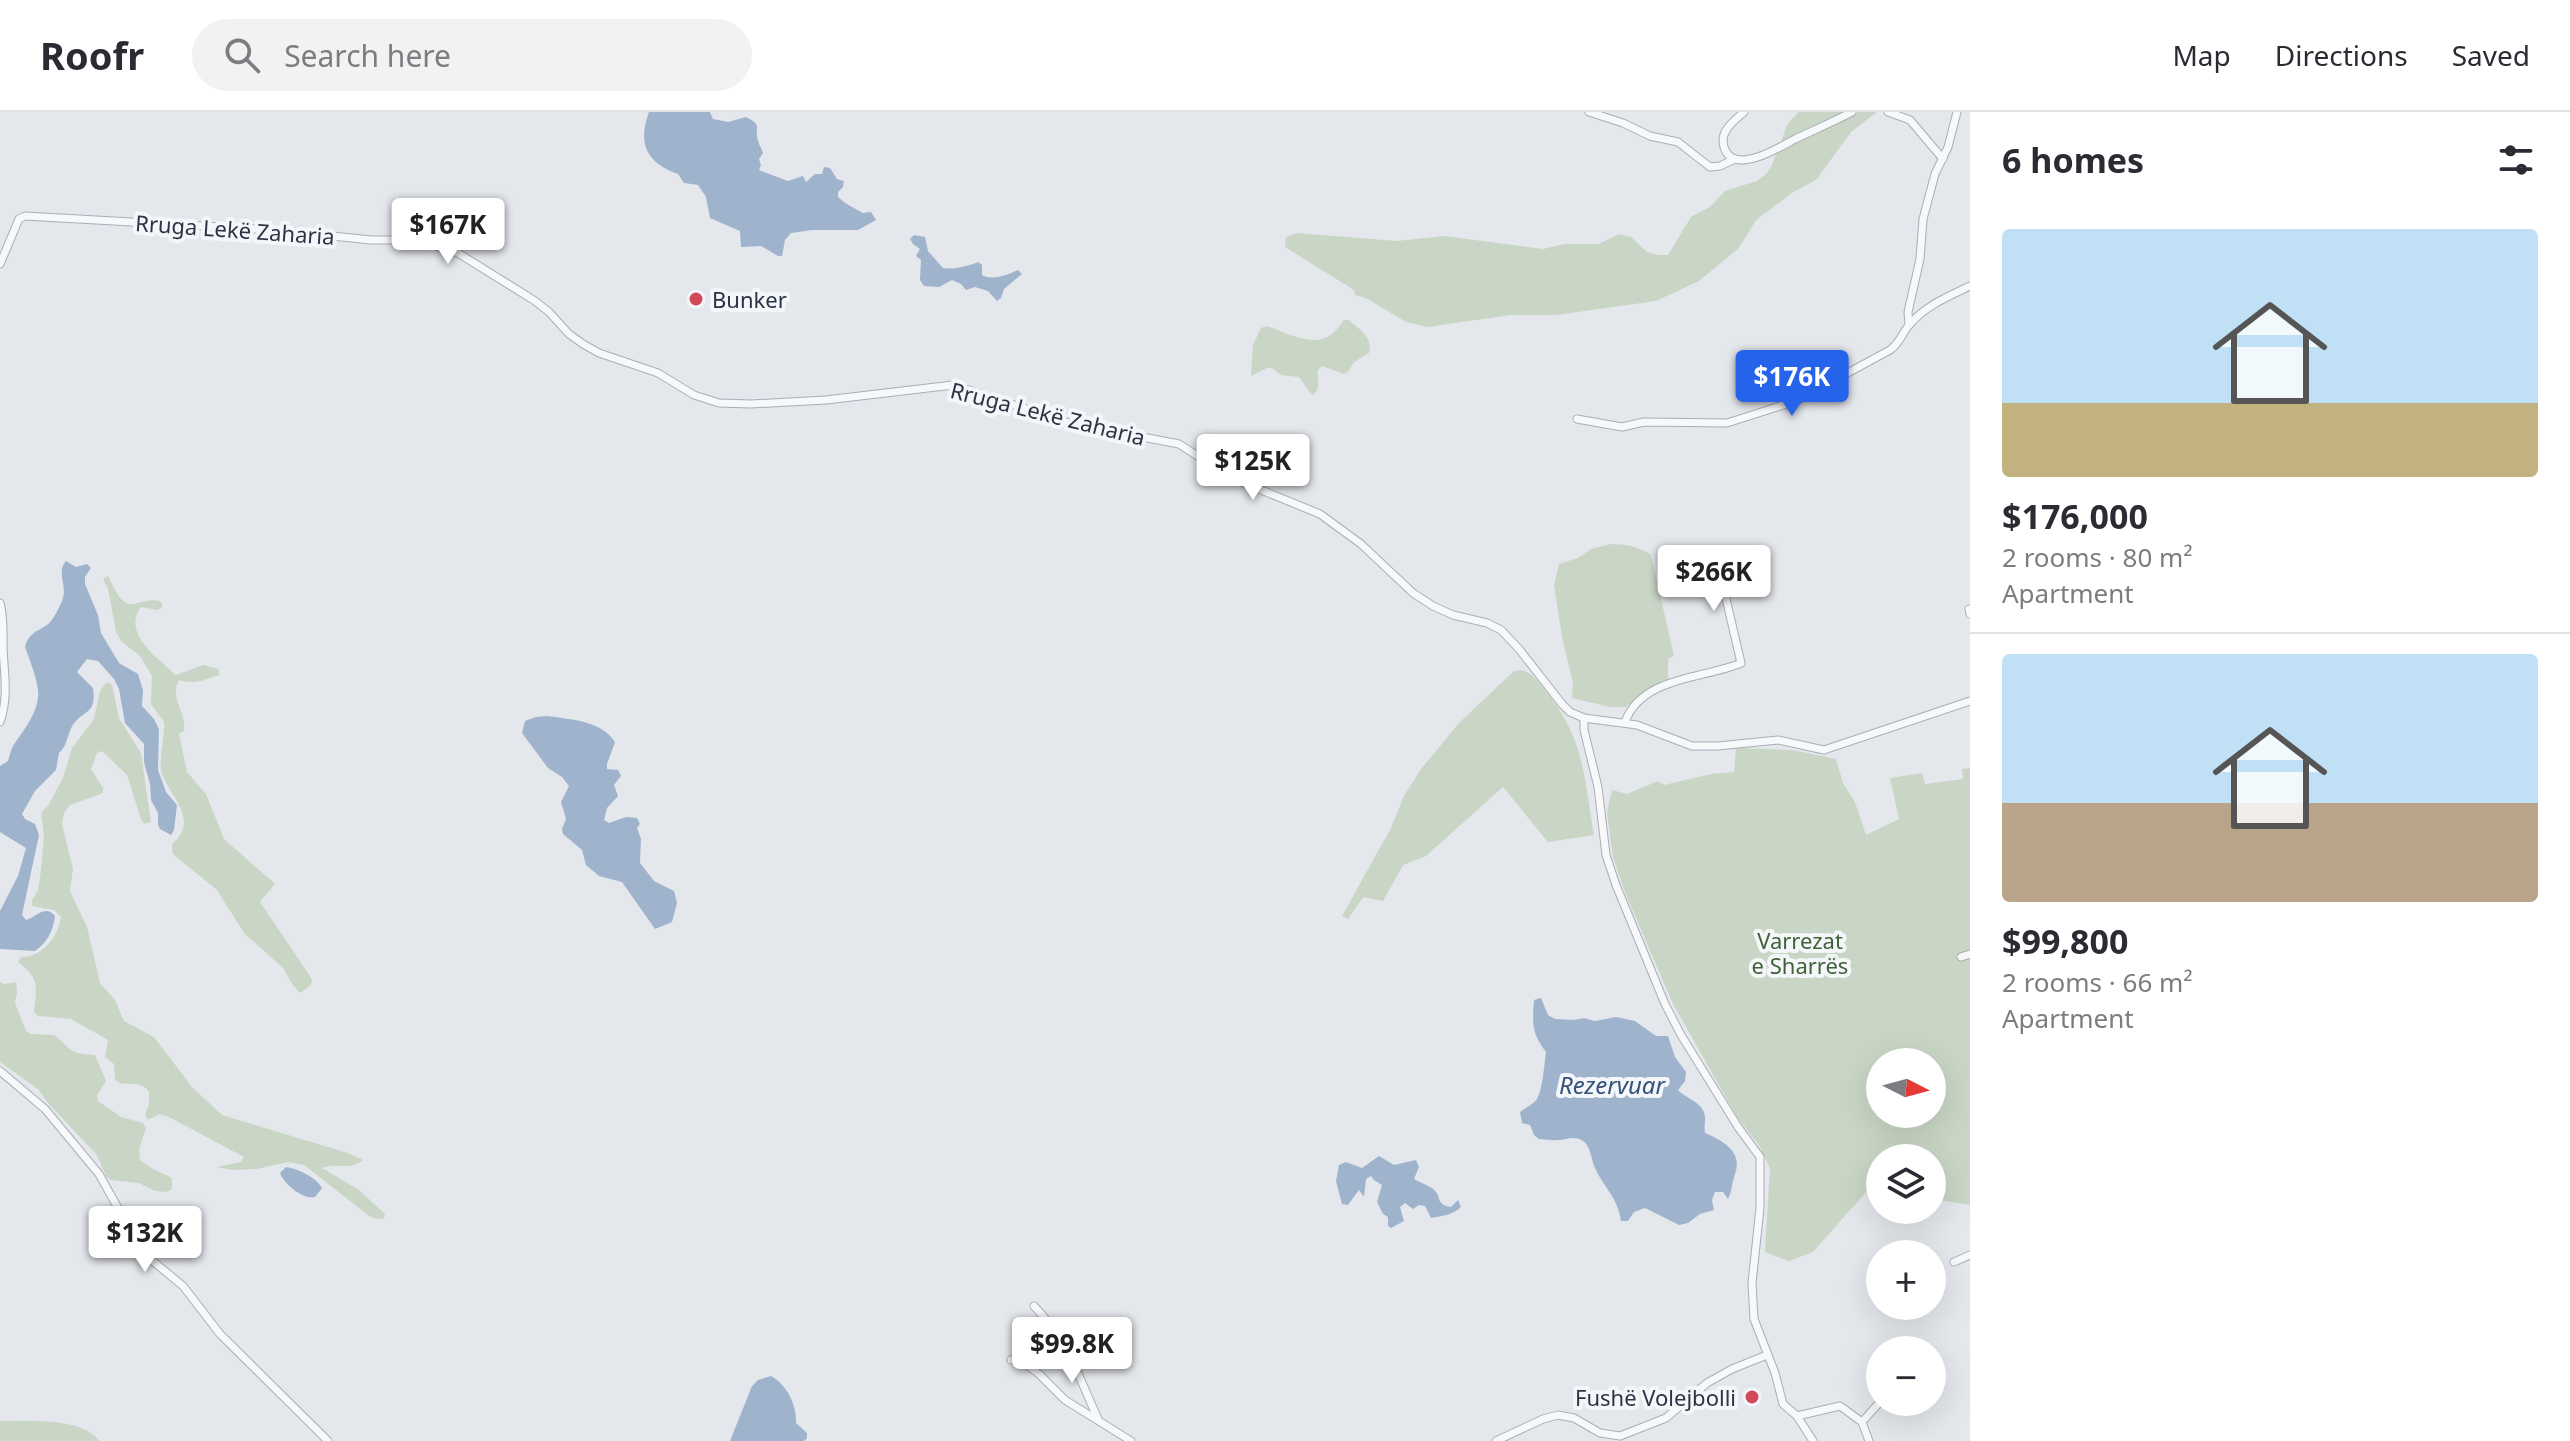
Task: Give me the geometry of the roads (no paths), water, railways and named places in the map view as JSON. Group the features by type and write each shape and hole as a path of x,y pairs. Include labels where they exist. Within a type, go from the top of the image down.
{"street":[{"path":"1589,112 1650,136 1678,142 1710,167 1735,159 1761,157 1852,112"},
{"path":"1735,159 1728,155 1723,138 1728,126 1744,112"},
{"path":"1888,112 1910,120 1943,159"},
{"path":"1909,325 1908,312 1920,259 1923,219 1957,112"},
{"name":"Rruga Lekë Zaharia","path":"0,264 14,228 25,216 402,240 458,253 535,301 583,344 599,353 658,373 694,395 719,403 826,400 953,385 1069,423 1179,444 1232,478 1320,514 1361,544 1413,593 1433,606 1501,630 1562,704 1570,712 1584,718"},
{"path":"1577,419 1622,427 1644,422 1727,423 1744,419 1796,401 1890,350 1897,345 1909,325 1939,301 1970,286"},
{"path":"1625,722 1634,706 1652,691 1688,677 1741,663 1717,560"},
{"path":"0,603 6,677 6,697 0,722"},
{"path":"1813,1441 1797,1416 1783,1404 1775,1373 1754,1319 1753,1275 1760,1208 1760,1157 1738,1127 1670,1015 1616,885 1606,855 1598,787 1584,718 1625,722 1692,746 1770,739 1824,750 1970,701"},
{"path":"1961,957 1970,954"},
{"path":"0,1071 45,1109 99,1174 143,1253 183,1286 220,1334 328,1441"},
{"path":"1954,1262 1970,1255"},
{"path":"1034,1306 1066,1346 1099,1421"},
{"path":"1496,1441 1558,1415 1574,1418 1600,1433 1620,1436 1666,1418 1707,1383 1767,1355"},
{"path":"1011,1360 1019,1359 1065,1400 1131,1441"},
{"path":"1797,1416 1840,1406 1862,1422 1869,1441"},
{"path":"1862,1422 1867,1416"}],"water":[{"path":"649,112 710,112 713,119 728,122 746,117 757,127 763,153 759,159 759,170 788,181 803,176 806,182 815,174 822,174 824,167 830,168 837,179 844,181 838,197 863,213 871,212 876,220 858,230 791,233 785,240 782,256 761,246 741,247 740,231 710,218 706,197 698,185 684,183 678,174 659,164 647,151 644,134"},
{"path":"914,235 925,237 928,251 943,268 978,262 982,265 982,275 986,277 1000,277 1018,270 1022,274 1004,289 997,301 988,291 975,287 966,290 952,280 939,287 924,286 920,280 921,260 916,256 920,249 910,239"},
{"path":"66,561 76,567 87,564 91,568 85,577 85,584 98,615 101,633 119,663 138,674 143,690 142,706 159,729 158,770 166,792 177,805 174,830 171,835 158,825 158,813 151,800 144,762 144,744 125,723 119,689 114,679 98,661 87,659 77,672 93,688 92,706 72,726 59,753 56,770 35,791 22,814 35,824 39,835 22,915 26,920 48,911 55,916 53,927 35,951 0,949 0,911 18,876 26,848 0,832 0,766 8,761 12,747 37,705 37,684 25,647 31,636 49,623 59,609 64,593 62,570"},
{"path":"547,716 594,725 615,742 607,769 618,770 621,776 614,785 618,796 607,808 604,820 609,823 626,817 637,818 641,839 640,863 654,881 674,891 677,903 672,922 655,929 622,882 599,876 586,865 582,850 563,834 566,819 561,802 569,786 548,768 522,733 525,721"},
{"name":"Rezervuar","path":"1541,998 1548,1015 1555,1019 1584,1018 1595,1021 1616,1017 1635,1021 1656,1036 1668,1036 1675,1057 1686,1072 1685,1081 1678,1090 1703,1110 1705,1133 1725,1143 1734,1153 1737,1166 1728,1199 1723,1192 1715,1192 1712,1200 1714,1210 1679,1225 1645,1208 1634,1212 1628,1221 1621,1221 1617,1206 1596,1170 1586,1143 1577,1138 1539,1139 1530,1125 1522,1123 1520,1112 1537,1099 1543,1077 1546,1052 1538,1040 1533,1022 1534,1000"},
{"path":"1379,1156 1394,1165 1416,1160 1419,1167 1414,1179 1433,1189 1442,1204 1451,1207 1458,1200 1461,1207 1431,1218 1425,1206 1419,1205 1413,1209 1405,1203 1400,1207 1404,1221 1391,1228 1388,1217 1377,1202 1382,1185 1371,1176 1366,1179 1364,1197 1359,1190 1348,1205 1342,1204 1336,1181 1339,1165 1346,1162 1362,1168"},
{"path":"286,1167 316,1180 322,1188 315,1197 300,1194 290,1186 280,1173"},
{"path":"771,1376 790,1396 796,1423 807,1433 807,1438 804,1441 730,1441 752,1386 758,1380"}],"place":[{"name":"Bunker","path":"696,299"},
{"name":"Fushë Volejbolli","path":"1752,1397"}],"park label":[{"name":"Varrezat e Sharrës","path":"1800,952"}]}
